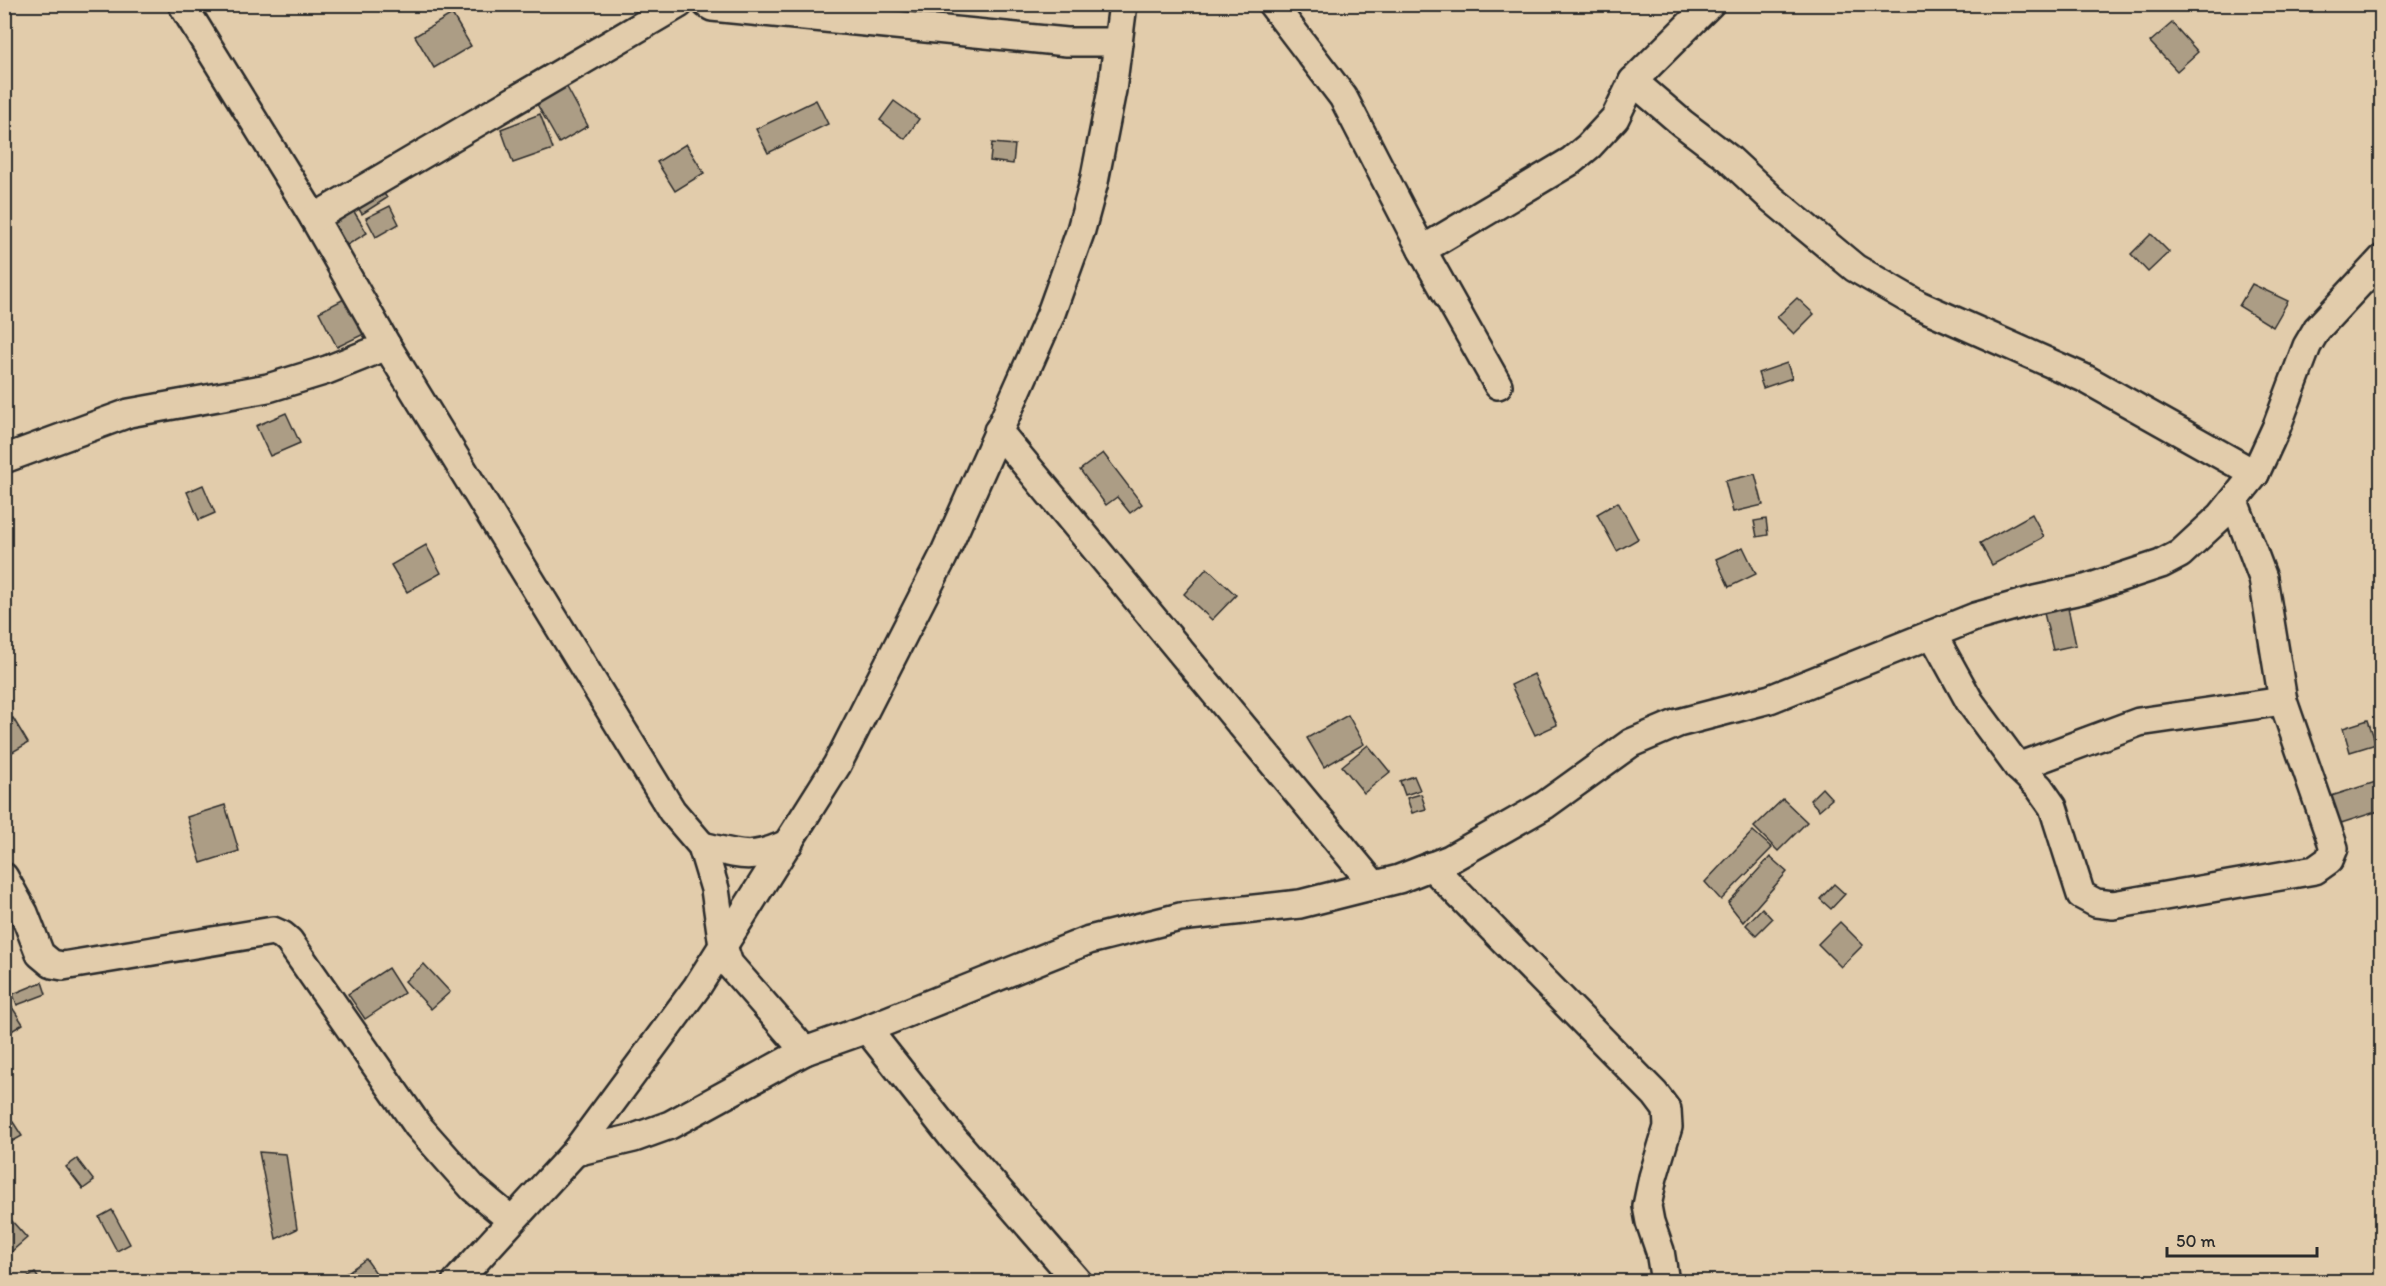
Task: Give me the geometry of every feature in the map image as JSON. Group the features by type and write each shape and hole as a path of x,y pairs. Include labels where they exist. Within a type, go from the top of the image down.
{"street":[{"path":"182,4 314,218 387,346 672,811 702,846 715,889 723,946 729,964 805,1051"},
{"path":"314,218 679,4"},
{"path":"707,4 712,7 1067,42 1118,42"},
{"path":"456,1281 575,1152 697,987 837,765 943,557 1050,316 1081,230 1094,182 1112,90 1123,4"},
{"path":"1272,4 1343,97 1422,250 1498,386"},
{"path":"1422,250 1571,161 1589,146 1615,118 1633,81 1710,4"},
{"path":"1633,81 1728,158 1772,199 1855,268 1919,305 2084,378 2255,474"},
{"path":"575,1152 634,1138 670,1125 805,1051 867,1029 1089,940 1180,917 1299,904 1399,879 1450,859 1545,805 1632,743 1678,723 1770,699 1975,617 2085,589 2161,564 2180,554 2234,501 2255,474 2277,426 2307,346 2317,329 2382,259"},
{"path":"4,459 129,413 268,388 327,370 387,346"},
{"path":"998,431 1374,885"},
{"path":"1933,635 1970,702 2018,767 2038,787 2053,807 2081,895 2096,903 2113,905 2315,870 2329,860 2334,848 2283,701 2263,578 2234,501"},
{"path":"2018,767 2139,722 2283,701"},
{"path":"702,846 744,856 766,854 789,843"},
{"path":"1431,866 1656,1094 1667,1110 1668,1127 1647,1206 1660,1251 1665,1281"},
{"path":"4,877 24,913 40,954 52,964 63,966 273,932 282,935 289,941 418,1126 473,1188 511,1220"},
{"path":"867,1029 953,1138 1077,1281"}],"building":[{"path":"452,14 471,46 434,68 415,36"},
{"path":"2172,23 2198,52 2177,71 2150,42"},
{"path":"563,80 588,126 559,143 533,97"},
{"path":"816,100 828,124 768,153 756,129"},
{"path":"894,101 919,119 905,139 880,120"},
{"path":"540,114 553,149 513,163 501,129"},
{"path":"992,143 1015,145 1013,164 990,161"},
{"path":"686,144 704,173 675,191 657,162"},
{"path":"379,186 387,198 362,214 355,203"},
{"path":"390,206 399,224 376,237 366,218"},
{"path":"353,210 367,233 344,247 330,224"},
{"path":"2151,234 2169,252 2148,272 2131,254"},
{"path":"2252,284 2288,301 2273,327 2239,306"},
{"path":"348,297 366,333 337,347 319,312"},
{"path":"1797,298 1814,314 1794,334 1777,317"},
{"path":"1787,363 1792,378 1763,388 1758,373"},
{"path":"286,413 300,443 270,456 256,426"},
{"path":"1103,453 1142,504 1130,513 1117,497 1106,505 1080,470"},
{"path":"1755,474 1763,505 1733,512 1725,481"},
{"path":"203,485 215,513 199,520 187,492"},
{"path":"1618,502 1638,539 1617,551 1597,514"},
{"path":"2032,514 2044,537 1992,565 1980,543"},
{"path":"1766,519 1768,535 1757,537 1754,521"},
{"path":"426,545 441,573 407,592 391,565"},
{"path":"1743,547 1756,574 1729,587 1716,559"},
{"path":"1207,568 1236,595 1212,620 1184,594"},
{"path":"2068,608 2076,645 2053,650 2044,613"},
{"path":"1534,674 1557,725 1535,735 1511,685"},
{"path":"1348,715 1364,744 1324,767 1307,738"},
{"path":"13,718 28,743 4,757 4,723"},
{"path":"2368,720 2376,744 2350,752 2343,728"},
{"path":"1368,745 1390,772 1364,793 1342,766"},
{"path":"1414,776 1420,790 1405,795 1400,781"},
{"path":"2382,780 2382,810 2338,824 2328,797"},
{"path":"1822,788 1832,799 1819,810 1810,800"},
{"path":"1421,794 1426,809 1412,813 1407,798"},
{"path":"1783,799 1807,822 1778,851 1754,827"},
{"path":"225,805 239,851 201,863 187,817"},
{"path":"1753,831 1772,848 1721,900 1705,882"},
{"path":"1770,857 1787,872 1743,922 1728,903"},
{"path":"1834,884 1845,894 1831,909 1820,899"},
{"path":"1762,908 1772,919 1756,935 1746,925"},
{"path":"1840,922 1863,945 1841,967 1818,944"},
{"path":"424,964 450,992 431,1009 405,981"},
{"path":"388,968 404,993 365,1019 348,994"},
{"path":"42,982 46,994 17,1005 13,994"},
{"path":"4,995 23,1024 10,1032 4,1025"},
{"path":"13,1122 22,1136 4,1146 4,1127"},
{"path":"259,1152 286,1154 297,1229 276,1239"},
{"path":"77,1159 94,1181 83,1189 66,1167"},
{"path":"112,1210 130,1244 117,1251 99,1217"},
{"path":"11,1220 27,1238 4,1258 4,1225"},
{"path":"366,1259 381,1280 334,1282"},
{"path":"35,1273 41,1282 20,1282"}]}
